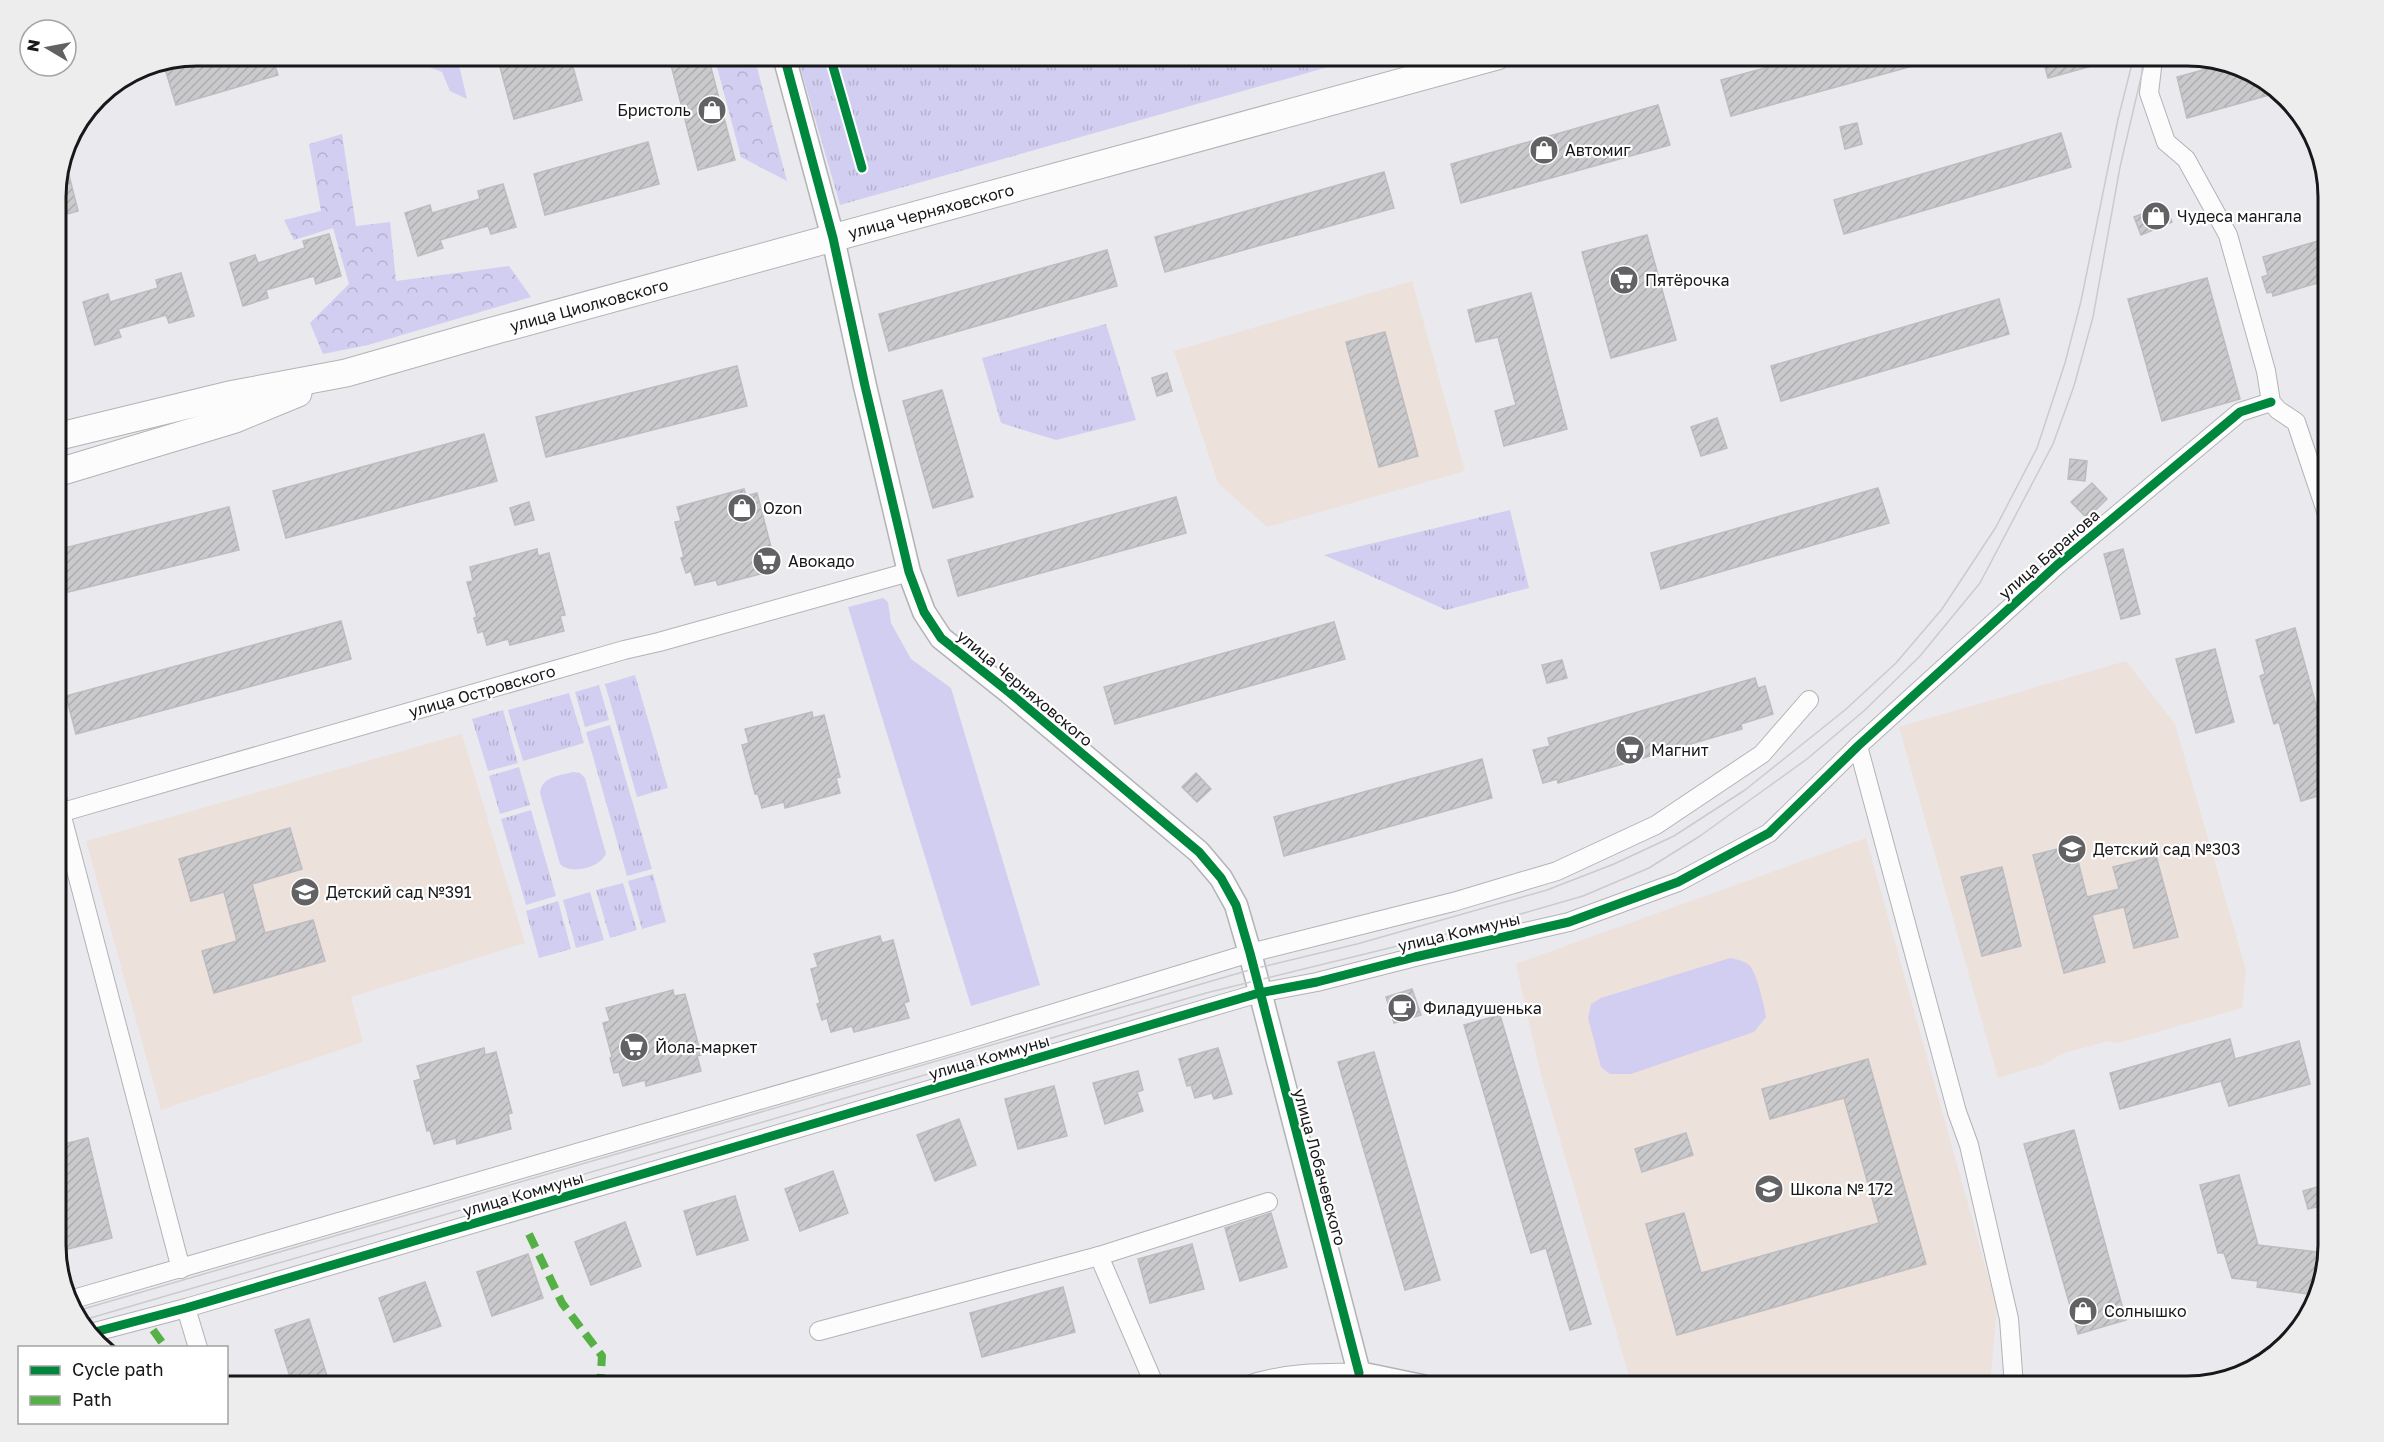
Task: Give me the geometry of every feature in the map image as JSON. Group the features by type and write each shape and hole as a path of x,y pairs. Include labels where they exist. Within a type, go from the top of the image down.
{"main road":[{"name":"улица Черняховского","path":"833,238 1461,66"},
{"name":"улица Циолковского","path":"66,435 228,395 346,373 833,238"},
{"name":"улица Циолковского","path":"66,470 235,419 346,373"}],"street":[{"path":"787,66 833,238"},
{"path":"2152,66 2149,93 2166,142 2186,159 2228,235 2266,371 2271,402 2278,410 2296,422 2318,488"},
{"name":"улица Черняховского","path":"833,238 909,572 924,612 941,638 1199,852 1221,878 1236,905 1251,961"},
{"name":"улица Баранова","path":"1858,746 2057,566 2205,441 2240,412 2271,402"},
{"name":"улица Островского","path":"66,805 909,572"},
{"name":"улица Коммуны","path":"78,1298 1557,871 1656,825 1762,754 1809,700"},
{"path":"1858,746 1957,1112 1970,1145 2009,1319 2013,1376"},
{"name":"улица Коммуны","path":"98,1331 186,1308 1258,993 1317,982 1569,922 1678,882 1770,833 1858,746"},
{"path":"66,837 181,1269"},
{"name":"улица Лобачевского","path":"1251,961 1359,1374"},
{"path":"819,1331 1099,1256 1268,1202"},
{"path":"1099,1256 1151,1376"},
{"path":"186,1308 198,1346"},
{"path":"1288,1376 1318,1372 1370,1376"}],"shaded area":[{"path":"1412,281 1465,471 1267,527 1218,483 1174,351"},
{"name":"Детский сад №303","path":"2126,661 2175,724 2246,970 2242,1008 2118,1043 2108,1041 2061,1054 2045,1064 1998,1078 1899,727"},
{"name":"Детский сад №391","path":"462,734 525,943 351,997 363,1042 161,1110 86,841"},
{"name":"Школа № 172","path":"1866,838 1997,1308 1991,1376 1629,1376 1540,1071 1516,964"}],"green space":[{"path":"426,66 459,66 467,99 450,91 442,72"},
{"path":"717,66 757,66 787,181 741,157"},
{"path":"800,66 1332,66 840,205"},
{"path":"342,134 356,226 390,222 396,281 509,266 531,297 368,345 323,354 310,323 349,284 333,228 294,240 284,220 321,211 309,144"},
{"path":"1106,324 1136,420 1056,440 1001,423 982,358"},
{"path":"1510,510 1529,588 1446,610 1324,555"},
{"path":"883,598 888,602 891,623 911,659 951,688 1040,985 971,1006 848,607"},
{"path":"635,675 668,788 637,797 605,684"},
{"path":"599,685 609,720 585,727 575,692"},
{"path":"569,693 584,743 523,761 508,710"},
{"path":"503,710 518,763 488,771 472,719"},
{"path":"610,725 652,869 627,876 586,732"},
{"path":"519,767 530,805 500,814 489,776"},
{"path":"573,772 580,773 585,778 606,854 597,863 578,869 571,869 560,864 540,793 541,787 548,780"},
{"path":"531,810 556,896 526,905 501,819"},
{"path":"653,874 666,922 642,929 628,881"},
{"path":"623,883 637,930 610,938 596,890"},
{"path":"590,892 604,940 576,948 563,900"},
{"path":"558,901 571,949 539,958 526,911"},
{"path":"1730,958 1749,965 1762,997 1766,1017 1754,1032 1631,1074 1610,1074 1601,1067 1588,1018 1591,1004 1601,998"}],"building":[{"path":"188,66 275,66 278,75 176,105 166,70"},
{"path":"500,66 573,66 582,100 514,119"},
{"path":"671,66 711,66 735,160 698,170"},
{"path":"1772,66 1913,66 1731,116 1721,80"},
{"path":"2045,66 2092,66 2048,78"},
{"path":"2210,68 2221,70 2237,76 2269,95 2187,118 2177,77"},
{"path":"1658,105 1670,145 1461,203 1451,164"},
{"path":"1857,123 1862,144 1845,149 1840,127"},
{"path":"2061,133 2071,167 1844,234 1834,200"},
{"path":"648,142 659,184 545,215 534,174"},
{"path":"68,172 78,211 66,214"},
{"path":"1384,172 1394,208 1165,272 1155,237"},
{"path":"503,184 516,227 491,234 488,226 440,240 443,248 418,256 405,213 430,205 432,213 480,199 478,191"},
{"path":"2165,205 2172,222 2141,235 2134,217"},
{"path":"329,234 341,276 316,284 314,276 266,290 268,298 243,306 230,263 255,255 258,263 305,248 303,241"},
{"path":"1647,235 1676,340 1611,358 1582,252"},
{"path":"2318,241 2318,283 2273,296 2272,292 2267,293 2262,277 2268,275 2263,257"},
{"path":"1107,250 1117,286 889,351 879,314"},
{"path":"181,273 194,316 169,323 166,315 118,329 121,337 95,345 83,302 108,294 110,302 158,288 156,280"},
{"path":"2207,278 2240,399 2162,421 2128,299"},
{"path":"1531,293 1567,429 1504,446 1495,411 1516,405 1498,337 1476,342 1468,310"},
{"path":"1999,299 2009,334 1781,401 1771,366"},
{"path":"1385,332 1418,456 1379,467 1346,342"},
{"path":"737,366 747,406 546,457 536,417"},
{"path":"1167,373 1172,391 1157,396 1152,378"},
{"path":"942,390 973,497 933,508 903,401"},
{"path":"1717,418 1727,448 1701,456 1691,427"},
{"path":"484,434 497,481 286,538 273,491"},
{"path":"2070,459 2087,461 2085,481 2068,479"},
{"path":"2092,483 2107,499 2087,518 2071,502"},
{"path":"1878,488 1889,523 1661,589 1651,553"},
{"path":"744,489 746,496 757,493 773,555 768,556 772,571 718,585 716,580 695,585 691,571 686,573 681,558 684,557 675,522 681,521 677,507"},
{"path":"1176,497 1186,533 958,596 948,560"},
{"path":"529,502 534,520 515,525 510,508"},
{"path":"229,507 239,550 66,593 66,548"},
{"path":"537,549 538,556 549,553 565,615 560,616 564,631 510,645 508,639 487,645 483,631 478,633 474,618 477,617 467,582 473,581 470,567"},
{"path":"2123,549 2140,614 2121,619 2104,554"},
{"path":"341,621 351,659 76,734 66,696"},
{"path":"1334,622 1345,659 1115,724 1104,687"},
{"path":"2295,628 2318,712 2318,796 2301,801 2279,722 2274,724 2260,676 2265,674 2256,640"},
{"path":"2215,649 2234,722 2196,733 2176,659"},
{"path":"1562,660 1567,678 1547,683 1542,665"},
{"path":"1755,678 1758,688 1765,686 1773,714 1741,724 1742,729 1558,783 1557,779 1543,783 1533,750 1550,746 1548,738"},
{"path":"812,712 813,718 824,715 840,777 836,778 840,793 785,808 784,802 762,808 758,794 755,794 742,745 749,743 745,729"},
{"path":"1482,759 1492,798 1284,856 1274,817"},
{"path":"1196,773 1211,789 1197,802 1182,787"},
{"path":"290,828 302,869 252,884 265,933 313,920 325,961 214,993 202,951 237,941 224,892 191,901 179,859"},
{"path":"2074,845 2087,897 2119,889 2113,867 2156,856 2178,937 2134,948 2124,907 2092,915 2105,962 2064,973 2033,855"},
{"path":"2002,867 2021,946 1982,956 1961,877"},
{"path":"880,936 882,943 893,940 909,1001 904,1003 909,1018 854,1032 852,1026 831,1032 827,1018 822,1020 817,1004 820,1003 811,969 818,967 814,954"},
{"path":"1412,989 1421,1015 1394,1023 1386,997"},
{"path":"673,990 674,996 685,994 701,1055 697,1056 701,1071 646,1086 645,1080 623,1086 619,1072 614,1073 610,1058 612,1057 603,1023 610,1021 606,1008"},
{"path":"1500,1015 1591,1324 1570,1330 1546,1248 1531,1253 1464,1025"},
{"path":"2230,1039 2235,1059 2299,1041 2310,1084 2229,1106 2221,1081 2120,1109 2110,1073"},
{"path":"484,1048 485,1055 496,1052 512,1113 508,1114 511,1129 457,1144 456,1138 434,1144 430,1130 427,1131 414,1081 421,1079 417,1066"},
{"path":"1218,1048 1232,1094 1214,1099 1212,1093 1195,1098 1191,1085 1187,1086 1179,1059"},
{"path":"1374,1052 1440,1280 1405,1290 1338,1062"},
{"path":"1868,1059 1926,1264 1677,1335 1646,1224 1684,1213 1701,1273 1879,1223 1844,1098 1770,1119 1762,1089"},
{"path":"1138,1071 1143,1090 1137,1092 1143,1111 1105,1124 1093,1083"},
{"path":"1054,1086 1067,1136 1018,1149 1005,1099"},
{"path":"959,1119 976,1165 935,1181 917,1135"},
{"path":"2074,1130 2126,1320 2078,1334 2024,1144"},
{"path":"1686,1133 1693,1155 1642,1172 1635,1149"},
{"path":"88,1138 112,1238 66,1250 66,1144"},
{"path":"833,1171 848,1213 800,1231 785,1189"},
{"path":"2239,1175 2258,1245 2318,1252 2314,1279 2308,1294 2257,1287 2258,1281 2232,1278 2224,1253 2218,1253 2200,1185"},
{"path":"2318,1187 2318,1206 2308,1209 2303,1191"},
{"path":"735,1196 748,1240 697,1255 684,1211"},
{"path":"1271,1213 1287,1267 1240,1281 1225,1228"},
{"path":"625,1222 641,1266 591,1285 575,1242"},
{"path":"1192,1244 1204,1289 1150,1303 1138,1259"},
{"path":"528,1254 543,1298 492,1316 477,1272"},
{"path":"425,1282 441,1326 394,1342 379,1298"},
{"path":"1063,1287 1075,1332 982,1357 970,1313"},
{"path":"309,1319 327,1376 290,1376 275,1330"}],"tram line":[{"path":"83,1309 1253,969 1357,944 1547,890 1614,864 1674,836 1745,790 1845,710 1896,663 1942,609 1996,527 2037,448 2065,363 2081,301 2118,119 2131,66"},
{"path":"89,1318 1206,993 1475,927 1583,896 1649,868 1700,836 1807,759 1865,710 1920,656 1980,583 2053,444 2074,386 2093,317 2120,167 2144,66"}],"marked path":[{"path":"529,1234 562,1303 602,1356 601,1376"},
{"path":"153,1330 165,1346"}],"cycle path":[{"path":"787,66 833,238 909,572 924,612 941,638 1199,852 1221,878 1236,905 1250,953 1359,1373"},
{"path":"833,66 862,168"},
{"path":"98,1331 186,1308 1259,993 1317,982 1569,922 1678,882 1769,833 1858,746 2057,565 2240,412 2271,402"}],"place":[{"name":"Бристоль","path":"712,110"},
{"name":"Автомиг","path":"1544,150"},
{"name":"Чудеса мангала","path":"2156,216"},
{"name":"Пятёрочка","path":"1624,280"},
{"name":"Ozon","path":"742,508"},
{"name":"Авокадо","path":"767,561"},
{"name":"Магнит","path":"1630,750"},
{"name":"Детский сад №303","path":"2072,849"},
{"name":"Детский сад №391","path":"305,892"},
{"name":"Филадушенька","path":"1402,1008"},
{"name":"Йола-маркет","path":"634,1047"},
{"name":"Школа № 172","path":"1769,1189"},
{"name":"Солнышко","path":"2083,1311"}]}
